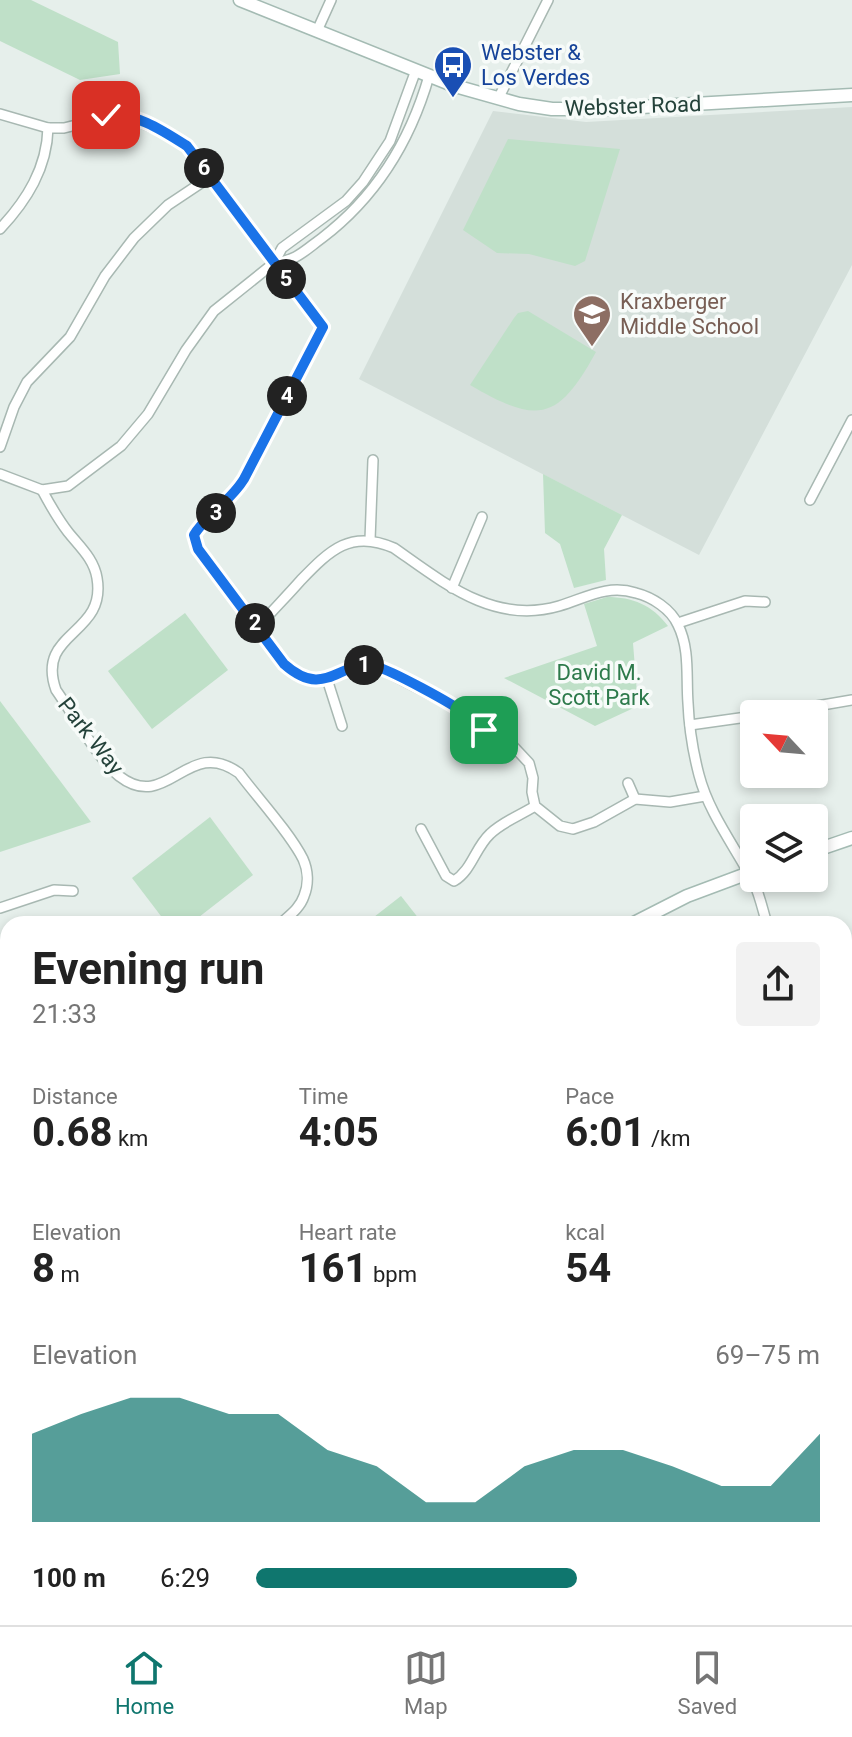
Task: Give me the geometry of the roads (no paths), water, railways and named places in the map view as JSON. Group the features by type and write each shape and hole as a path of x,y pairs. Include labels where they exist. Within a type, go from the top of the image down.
{"street":[{"name":"Webster Road","path":"240,0 429,76 498,99 552,109 606,109 852,95"},
{"path":"317,31 331,0"},
{"path":"498,99 548,0"},
{"path":"0,474 42,490 68,486 121,446 148,414 186,350 214,311 274,263 282,248 346,201 363,182 390,141 416,70"},
{"path":"274,263 292,261 359,207 402,146 429,76"},
{"path":"0,114 48,128 64,128 106,115 129,116 187,146 323,327 239,487 194,535 198,549 284,664 293,672 312,679 327,679 356,666 375,666 464,712 484,730 514,747 529,763 535,806 560,826 573,829 594,822 635,799 670,802 705,796"},
{"path":"0,229 30,192 48,142 48,128"},
{"path":"0,447 21,392 70,337 105,276 134,238 168,205 210,177"},
{"path":"810,500 849,434 852,420"},
{"path":"370,540 373,460"},
{"name":"Park Way","path":"42,490 56,515 95,568 97,597 88,621 54,654 51,678 56,690 110,767 126,780 156,786 207,761 228,766 239,773 298,852 306,868 308,878 304,897 288,916"},
{"path":"452,588 482,517"},
{"path":"258,627 329,552 349,542 370,540 394,548 452,588 486,605 522,611 556,607 596,592 627,591 658,603 678,623 688,663 690,725 705,796 740,854"},
{"path":"678,623 745,601 765,602"},
{"path":"327,679 342,726"},
{"path":"828,705 852,700"},
{"path":"690,725 740,718"},
{"path":"628,783 635,799"},
{"path":"421,829 446,876 454,881 463,875 491,832 535,806"},
{"path":"828,846 852,838"},
{"path":"648,916 687,896 740,876"},
{"path":"0,908 54,890 73,891"},
{"path":"758,892 765,916"}],"place":[{"name":"Webster & Los Verdes","path":"453,99"},
{"name":"Kraxberger Middle School","path":"592,348"}],"park label":[{"name":"David M. Scott Park","path":"599,684"}]}
